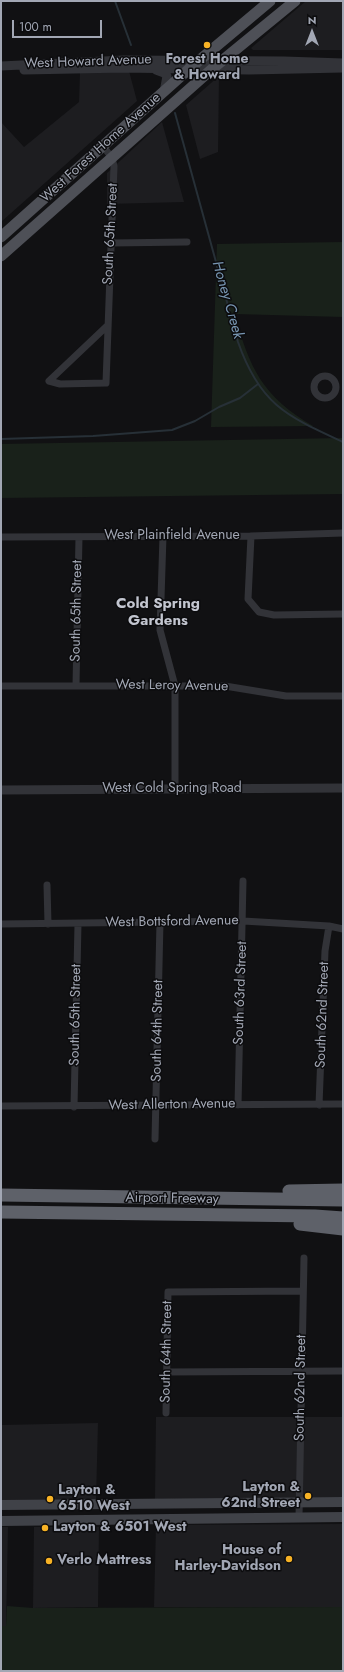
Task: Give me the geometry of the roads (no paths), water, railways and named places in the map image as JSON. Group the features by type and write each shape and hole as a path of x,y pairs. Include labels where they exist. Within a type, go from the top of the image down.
{"highway":[{"path":"150,1196 168,1190 343,1190"},
{"name":"Airport Freeway","path":"1,1194 343,1200"},
{"name":"Airport Freeway","path":"1,1212 343,1218"},
{"path":"184,1215 199,1222 298,1224 343,1229"}],"main road":[{"name":"West Forest Home Avenue","path":"1,237 189,69 270,1"},
{"name":"West Forest Home Avenue","path":"1,256 212,69 295,1"},
{"path":"1,1505 343,1502"},
{"path":"1,1521 343,1517"}],"street":[{"name":"West Howard Avenue","path":"1,68 124,60 223,60 343,63"},
{"name":"West Howard Avenue","path":"1,68 343,68"},
{"path":"150,69 164,73 166,76 164,92"},
{"path":"103,146 112,158"},
{"name":"South 65th Street","path":"107,326 49,381 60,384 106,383 107,326 114,181 114,166 112,158"},
{"path":"111,243 187,242"},
{"name":"West Plainfield Avenue","path":"1,536 251,536 343,533"},
{"path":"163,536 160,630 175,686 176,789"},
{"path":"251,536 248,599 259,612 274,615 343,614"},
{"name":"South 65th Street","path":"76,684 79,537"},
{"name":"West Leroy Avenue","path":"1,686 76,684 225,686 286,696 343,696"},
{"name":"West Cold Spring Road","path":"1,790 343,788"},
{"name":"South 63rd Street","path":"238,1105 243,881"},
{"path":"47,885 48,924"},
{"name":"West Bottsford Avenue","path":"1,924 243,921 329,926 343,929"},
{"name":"South 64th Street","path":"155,1140 160,922"},
{"name":"South 65th Street","path":"74,1107 78,924"},
{"name":"South 62nd Street","path":"319,1105 325,951 329,926"},
{"name":"West Allerton Avenue","path":"1,1106 74,1107 343,1104"},
{"name":"South 62nd Street","path":"299,1517 302,1291 304,1258"},
{"name":"South 64th Street","path":"166,1413 168,1292 302,1291"},
{"path":"167,1372 343,1371"}],"waterway":[{"name":"Honey Creek","path":"115,1 131,45"},
{"name":"Honey Creek","path":"175,113 238,342 256,381 266,394 291,416 343,442"},
{"path":"1,439 93,436 172,430 195,421 219,407 240,398 258,384"}],"place":[{"name":"Forest Home & Howard","path":"207,45"},
{"name":"Layton & 62nd Street","path":"308,1496"},
{"name":"Layton & 6510 West","path":"50,1499"},
{"name":"Layton & 6501 West","path":"45,1528"},
{"name":"House of Harley-Davidson","path":"289,1559"},
{"name":"Verlo Mattress","path":"49,1561"}],"district":[{"name":"Cold Spring Gardens","path":"158,612"}]}
